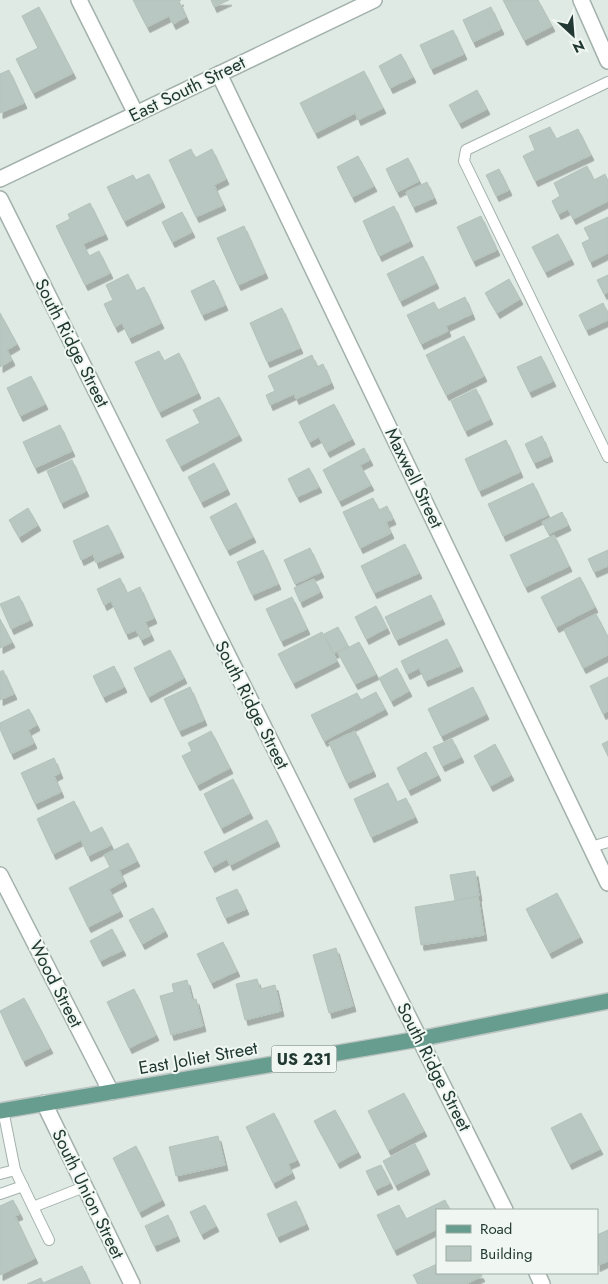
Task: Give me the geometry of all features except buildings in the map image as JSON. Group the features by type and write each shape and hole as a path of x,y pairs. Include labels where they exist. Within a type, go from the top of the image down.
{"main road":[{"name":"East Joliet Street","path":"1,1111 419,1039 608,1002"}],"street":[{"path":"79,0 136,114"},
{"name":"East South Street","path":"0,179 374,0"},
{"path":"581,0 608,61"},
{"name":"Maxwell Street","path":"219,74 608,883"},
{"name":"South Ridge Street","path":"0,199 504,1209"},
{"name":"Wood Street","path":"0,875 111,1092"},
{"name":"South Union Street","path":"44,1103 132,1284"}],"lane":[{"path":"608,82 466,150 464,161 608,457"},
{"path":"591,847 608,842"},
{"path":"1,1111 15,1170 49,1240"},
{"path":"0,1153 11,1150"},
{"path":"0,1174 15,1170"},
{"path":"0,1194 23,1186"},
{"path":"33,1207 84,1187"}]}
